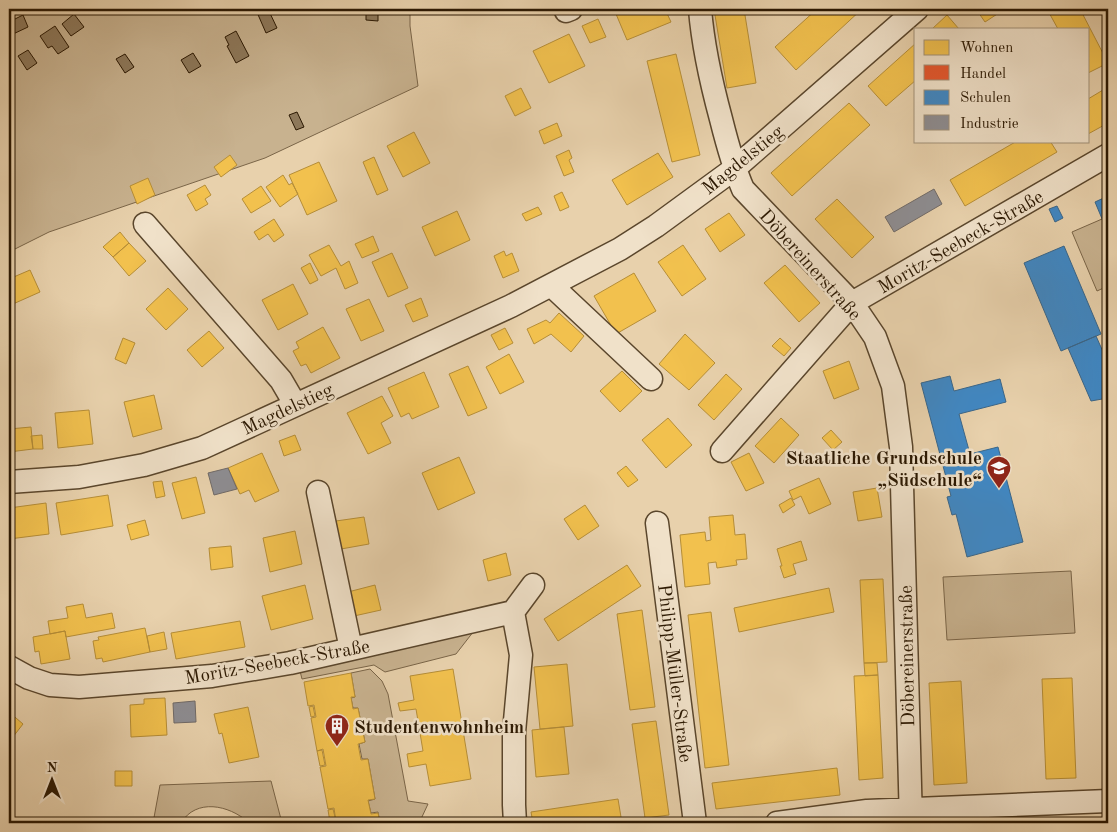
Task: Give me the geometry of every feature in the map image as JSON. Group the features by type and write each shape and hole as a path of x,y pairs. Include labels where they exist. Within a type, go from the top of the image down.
{"street":[{"name":"Döbereinerstraße","path":"700,9 709,74 734,168 743,189 852,303 875,337 893,386 900,439 910,816"},
{"name":"Magdelstieg","path":"9,482 78,477 144,465 202,448 552,286 620,249 656,226 734,168 917,9"},
{"name":"Moritz-Seebeck-Straße","path":"722,451 852,303 1108,155"},
{"path":"144,224 281,380 295,404"},
{"path":"552,286 651,379"},
{"path":"318,492 351,649"},
{"name":"Philipp-Müller-Straße","path":"657,523 695,823"},
{"path":"516,823 514,805 514,732 521,655 513,612 533,585"},
{"name":"Moritz-Seebeck-Straße","path":"9,667 29,678 50,685 78,687 212,676 290,663 513,612"},
{"path":"777,823 866,811 910,816 1108,801"}],"shaded area":[{"path":"9,9 410,9 410,26 418,86 265,158 49,232 9,252"},
{"path":"1102,219 1108,233 1108,286 1097,291 1072,232"},
{"path":"1071,571 1075,633 947,640 943,577"},
{"path":"477,627 456,654 385,672 374,665 302,679 299,667"},
{"path":"370,669 382,681 388,694 408,801 428,804 421,819 434,823 380,823 378,812 371,813 368,801 375,799 368,759 362,759 359,744 365,742 358,708 353,708 351,698 355,697 351,673"},
{"path":"271,781 282,823 248,822 232,811 222,808 204,807 187,815 181,823 153,823 160,785"}],"building: Wohnen":[{"path":"628,9 665,9 671,22 627,40 616,14"},
{"path":"714,9 744,9 756,83 727,88"},
{"path":"817,9 862,9 796,70 775,47"},
{"path":"976,9 1005,9 985,22"},
{"path":"1047,9 1080,9 1090,28 1057,28"},
{"path":"947,15 958,28 933,28"},
{"path":"598,19 606,37 590,43 582,26"},
{"path":"1090,28 1108,63 1090,72"},
{"path":"569,34 585,66 549,83 533,51"},
{"path":"914,45 914,82 886,106 868,86"},
{"path":"676,54 700,155 672,162 647,61"},
{"path":"1108,87 1108,123 1090,133 1090,98"},
{"path":"521,88 531,108 515,116 505,96"},
{"path":"849,103 870,125 792,196 771,173"},
{"path":"557,123 562,136 544,144 539,131"},
{"path":"414,132 430,163 403,177 387,146"},
{"path":"1015,142 1051,142 1057,152 965,206 950,180"},
{"path":"569,150 572,158 569,160 574,172 564,176 556,156"},
{"path":"658,153 673,177 627,205 612,180"},
{"path":"230,155 237,165 221,177 214,167"},
{"path":"374,157 388,190 377,195 363,162"},
{"path":"319,162 337,201 307,215 289,175"},
{"path":"283,175 289,185 292,183 298,194 280,207 266,187"},
{"path":"148,178 155,195 137,204 130,186"},
{"path":"205,185 211,195 205,199 208,204 196,211 187,195"},
{"path":"261,186 271,201 251,213 242,199"},
{"path":"562,192 569,207 560,211 554,196"},
{"path":"837,199 874,237 852,258 815,219"},
{"path":"538,207 542,214 526,221 522,214"},
{"path":"457,211 470,240 435,256 422,227"},
{"path":"729,213 745,235 720,252 705,229"},
{"path":"274,219 284,235 274,242 268,234 259,240 254,232"},
{"path":"120,232 129,243 113,257 103,247"},
{"path":"373,236 379,251 362,258 355,244"},
{"path":"129,243 146,261 129,276 113,257"},
{"path":"329,245 341,266 349,261 358,283 345,289 336,268 321,276 309,255"},
{"path":"683,245 706,279 682,296 658,262"},
{"path":"504,251 506,256 512,253 519,271 503,278 494,256"},
{"path":"392,253 408,288 388,297 372,262"},
{"path":"310,263 318,280 310,284 301,268"},
{"path":"785,265 820,303 799,322 764,283"},
{"path":"30,270 40,292 13,304 9,293 9,279"},
{"path":"634,273 656,311 616,334 594,296"},
{"path":"293,284 308,314 278,330 262,300"},
{"path":"168,288 188,309 166,330 146,309"},
{"path":"421,298 428,316 413,322 405,305"},
{"path":"369,299 384,331 361,341 346,309"},
{"path":"559,313 584,336 571,352 551,334 534,344 527,329 546,320 550,323"},
{"path":"323,327 340,358 311,373 306,364 301,366 293,351 299,348 296,342"},
{"path":"505,328 513,343 499,350 491,335"},
{"path":"209,331 224,348 202,367 187,350"},
{"path":"685,334 715,363 689,390 659,364"},
{"path":"123,338 135,343 126,364 115,359"},
{"path":"780,338 791,348 784,356 772,346"},
{"path":"509,354 524,382 500,394 486,367"},
{"path":"849,361 859,389 834,399 823,371"},
{"path":"468,366 487,408 468,416 449,374"},
{"path":"622,371 642,391 620,412 600,391"},
{"path":"424,372 439,407 412,419 409,413 401,417 388,388"},
{"path":"726,374 742,389 714,420 698,405"},
{"path":"154,395 162,429 133,437 124,402"},
{"path":"382,396 393,416 381,423 391,443 368,454 347,413"},
{"path":"89,410 93,444 58,448 55,413"},
{"path":"668,418 692,445 666,468 642,440"},
{"path":"781,418 799,435 774,463 755,446"},
{"path":"31,427 33,449 9,452 9,429"},
{"path":"831,430 842,442 833,450 822,438"},
{"path":"42,435 43,449 33,449 31,436"},
{"path":"295,435 301,450 284,456 279,441"},
{"path":"262,453 279,491 255,502 249,490 240,494 228,468"},
{"path":"749,453 764,483 746,491 731,462"},
{"path":"459,457 475,493 438,510 422,473"},
{"path":"626,466 638,480 628,487 617,473"},
{"path":"196,477 205,513 182,519 172,483"},
{"path":"819,478 831,504 809,514 801,496 793,500 789,491"},
{"path":"162,481 165,496 156,498 153,482"},
{"path":"877,488 882,517 858,521 853,492"},
{"path":"108,495 113,526 61,535 56,503"},
{"path":"791,498 795,505 783,513 779,505"},
{"path":"46,503 49,534 9,539 9,508"},
{"path":"585,505 599,526 578,540 564,519"},
{"path":"733,515 735,535 745,534 747,559 736,560 737,565 717,568 716,562 708,563 710,584 685,587 680,535 705,532 706,541 711,540 709,517"},
{"path":"364,517 369,544 341,549 336,521"},
{"path":"145,520 149,535 131,540 127,525"},
{"path":"295,531 302,564 270,572 263,538"},
{"path":"801,541 807,560 793,564 796,574 784,578 777,549"},
{"path":"231,546 233,567 211,570 209,548"},
{"path":"506,553 511,575 488,581 483,560"},
{"path":"627,565 641,586 558,641 544,619"},
{"path":"883,579 887,662 864,663 860,580"},
{"path":"305,585 313,619 271,630 262,596"},
{"path":"375,585 381,610 354,616 348,592"},
{"path":"829,588 834,612 739,632 734,608"},
{"path":"83,604 86,618 112,613 115,628 66,637 65,631 50,634 48,621 68,618 66,607"},
{"path":"642,610 655,707 630,710 617,614"},
{"path":"711,612 729,765 705,768 688,615"},
{"path":"240,621 245,647 176,659 171,633"},
{"path":"145,628 150,652 103,662 102,658 96,659 93,641 99,640 98,637"},
{"path":"65,631 70,659 41,664 39,651 35,652 33,637"},
{"path":"164,632 167,649 150,652 147,636"},
{"path":"864,663 877,663 878,675 865,676"},
{"path":"567,664 573,726 540,729 534,667"},
{"name":"Studentenwohnheim","path":"453,669 471,779 430,786 426,764 409,767 407,754 423,751 416,709 400,711 398,703 414,700 410,676"},
{"name":"Studentenwohnheim","path":"351,673 355,697 351,697 353,709 358,708 365,742 358,744 361,760 368,759 375,799 368,800 371,814 378,813 380,823 331,823 336,822 334,808 328,809 320,767 326,766 323,749 317,751 311,718 316,717 314,705 308,706 304,682"},
{"path":"878,675 883,778 859,780 854,676"},
{"path":"1072,678 1076,778 1046,779 1042,679"},
{"path":"961,681 967,783 934,785 929,683"},
{"path":"165,698 167,735 131,737 130,705 144,704 144,699"},
{"path":"313,706 315,716 311,717 309,707"},
{"path":"248,707 259,757 229,763 222,733 219,734 214,714"},
{"path":"9,712 23,724 9,742"},
{"path":"656,721 669,815 645,818 632,724"},
{"path":"564,727 569,774 536,777 532,730"},
{"path":"322,750 325,765 320,766 317,751"},
{"path":"837,768 840,795 716,809 712,783"},
{"path":"115,771 132,771 132,786 115,786"},
{"path":"618,799 622,823 533,823 531,812"},
{"path":"333,809 336,821 330,822 328,810"}],"building: Handel":[{"path":"1106,644 1108,644 1108,692"}],"building: Schulen":[{"path":"1108,196 1108,233 1095,202"},
{"path":"1057,206 1063,218 1055,222 1049,209"},
{"path":"1064,246 1101,334 1061,351 1024,263"},
{"path":"1096,336 1108,363 1108,398 1091,401 1068,348"},
{"path":"950,376 954,391 1000,379 1006,402 959,414 970,454 998,447 1023,542 967,557 956,514 952,515 947,497 951,496 921,383"}],"building: Industrie":[{"path":"934,189 942,204 894,232 885,217"},
{"path":"228,468 237,489 214,495 208,473"},
{"path":"195,701 196,722 174,723 173,703"}],"building: Sonstige":[{"path":"257,9 268,9 277,28 266,33"},
{"path":"357,9 378,9 378,21 366,20 366,11 357,11"},
{"path":"74,14 84,27 71,36 62,24"},
{"path":"23,15 28,27 11,35 9,22"},
{"path":"55,26 69,47 58,54 52,46 48,48 40,36"},
{"path":"236,31 249,56 236,63 227,46 229,45 225,37"},
{"path":"28,50 37,63 27,70 18,56"},
{"path":"193,53 201,66 189,73 181,60"},
{"path":"125,54 134,67 125,73 116,59"},
{"path":"297,112 304,127 296,130 289,115"}],"place":[{"name":"Staatliche Grundschule „Südschule“","path":"999,489"},
{"name":"Studentenwohnheim","path":"337,747"}]}
